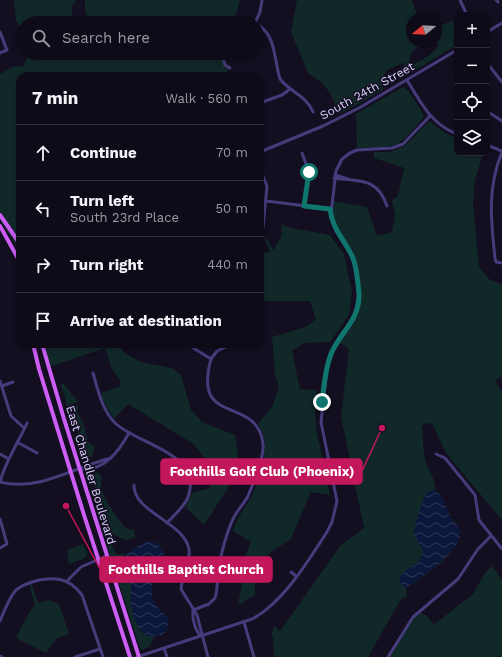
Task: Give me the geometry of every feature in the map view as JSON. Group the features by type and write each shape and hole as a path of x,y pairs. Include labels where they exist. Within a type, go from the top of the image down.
{"main road":[{"path":"0,215 16,238"},
{"path":"0,226 16,253"},
{"name":"East Chandler Boulevard","path":"34,348 37,364 98,560 130,657"},
{"name":"East Chandler Boulevard","path":"43,348 106,556 139,657"}],"street":[{"path":"259,16 262,0"},
{"path":"460,0 466,12"},
{"path":"490,30 502,23"},
{"path":"264,30 270,37 280,78 290,89 310,104 313,112"},
{"path":"0,32 7,50 0,53"},
{"name":"South 24th Street","path":"264,150 342,116 454,52"},
{"path":"224,60 225,65 230,68"},
{"path":"490,67 502,82"},
{"path":"407,80 430,116 442,126 454,132"},
{"path":"264,102 282,95 290,89"},
{"path":"490,113 502,121"},
{"path":"139,657 244,622 268,610 281,597 327,532 332,522 337,501 321,422 328,361 338,342 354,319 357,311 359,295 354,260 336,231 330,209 335,177 339,163 350,153 357,150 392,148 403,144 430,116"},
{"path":"490,146 502,152 492,185 490,205 496,262 502,264"},
{"path":"302,153 309,172 304,206"},
{"path":"335,177 368,183 376,187 383,196 387,206"},
{"path":"264,178 267,186 264,213"},
{"path":"266,201 330,209"},
{"path":"193,348 211,359"},
{"path":"193,610 209,604 215,598 219,567 233,519 248,496 262,455 263,445 260,432 252,421 212,400 208,389 211,359 217,351 224,348"},
{"path":"322,360 328,361"},
{"path":"93,373 100,396 108,414 118,425 129,433 173,456 183,463 188,474 190,487 188,498 167,523"},
{"path":"0,381 11,416 24,428"},
{"path":"2,386 13,382"},
{"path":"27,423 7,458 0,482 17,485 30,484 80,469 85,470 99,466 117,453 129,433"},
{"path":"17,442 37,453"},
{"path":"0,454 7,458"},
{"path":"436,454 445,458 475,495 478,520 502,549"},
{"path":"134,485 136,496 183,537 189,549 188,563 181,588 193,610 192,616 208,657"},
{"path":"0,519 7,544 0,548"},
{"path":"388,657 413,616 458,579 478,549 491,536"},
{"path":"67,582 81,567 106,556"},
{"path":"291,572 296,576"},
{"path":"0,621 14,592 22,586 49,578 67,582 76,588 82,595 103,657"},
{"path":"0,608 5,610"},
{"path":"244,622 254,657"},
{"path":"164,648 167,657"},
{"path":"75,657 100,649"}],"green space":[{"path":"14,0 76,0 72,6 72,16 16,16 16,20"},
{"path":"85,0 240,0 235,16 87,16"},
{"path":"297,0 412,0 416,12 406,12 406,48 417,48 412,52 409,63 411,65 418,62 436,48 442,48 442,25 454,20 454,47 399,80 405,64 403,63 387,70 381,81 383,90 340,114 330,93 322,83 308,73 291,32"},
{"path":"26,60 224,60 225,65 230,68 226,72 16,72 16,246 0,220 0,74 14,66 23,67"},
{"path":"403,87 408,90 424,115 422,119 401,142 395,145 388,147 357,148 356,114"},
{"path":"429,121 442,131 454,137 454,156 482,156 475,180 473,203 479,267 490,280 502,284 502,376 495,381 502,391 502,520 446,453 433,425 430,423 424,424 422,427 424,455 435,483 435,491 440,495 450,516 460,531 454,548 431,571 406,588 407,596 401,599 368,657 274,657 273,637 271,636 274,626 280,631 341,545 364,528 341,417 349,349 340,343 354,319 359,295 354,260 336,231 330,209 331,201 367,207 377,236 392,232 395,215 392,200 398,196 404,168 374,158 374,152 390,152 405,146"},
{"path":"282,224 287,227 330,235 344,254 352,292 349,315 330,342 304,343 292,351 300,389 317,390 315,412 316,428 330,495 311,492 291,539 271,552 263,560 255,580 255,595 238,605 242,581 240,569 251,542 233,531 238,518 253,493 259,478 263,461 265,445 264,436 258,424 272,407 279,387 275,374 272,337 306,327 316,319 310,301 264,301 264,253 270,252 265,239 267,238 273,250 281,237"},
{"path":"45,348 105,348 49,367"},
{"path":"105,348 121,348 125,353 140,362 172,368 181,375 191,410 202,422 235,435 238,455 228,488 204,525 185,507 192,493 210,488 205,458 192,443 128,404 114,419 104,403 101,393 121,386 120,380 112,369"},
{"path":"63,383 78,402 70,405 71,407 79,405 77,412 83,422 88,442 95,447 92,457 87,457 80,443 79,434 68,411 64,393 60,386"},
{"path":"95,472 100,474 102,479 102,491 109,505 127,529 134,530 135,538 125,540 112,534 102,518 92,478"},
{"path":"105,542 111,543 117,555 125,553 120,564 131,582 131,601 140,631 154,637 149,647 143,650 140,648 118,581 120,578 114,563 112,562"},
{"path":"83,544 88,554 83,559 69,564 67,550"},
{"path":"492,566 502,580 502,657 388,657 418,611 427,616 433,624 436,623 473,594 484,574"},
{"path":"31,582 38,603 49,600 59,604 69,634 57,638 46,653 16,638 30,611 35,605 29,583"}],"water":[{"path":"434,490 442,498 451,518 457,525 460,531 459,539 455,547 448,555 406,588 399,582 400,578 405,571 419,560 422,553 414,529 426,493"},
{"path":"150,541 158,544 164,554 152,586 152,592 155,604 165,614 169,622 165,633 157,636 144,634 136,623 131,601 131,582 122,571 120,564 124,556 141,544"}],"place":[{"name":"Foothills Golf Club (Phoenix)","path":"382,428"},
{"name":"Foothills Baptist Church","path":"66,506"}],"route":[{"path":"309,172 304,206 330,209 332,221 336,231 354,260 359,295 357,311 354,319 334,348 328,361 322,402"}]}
